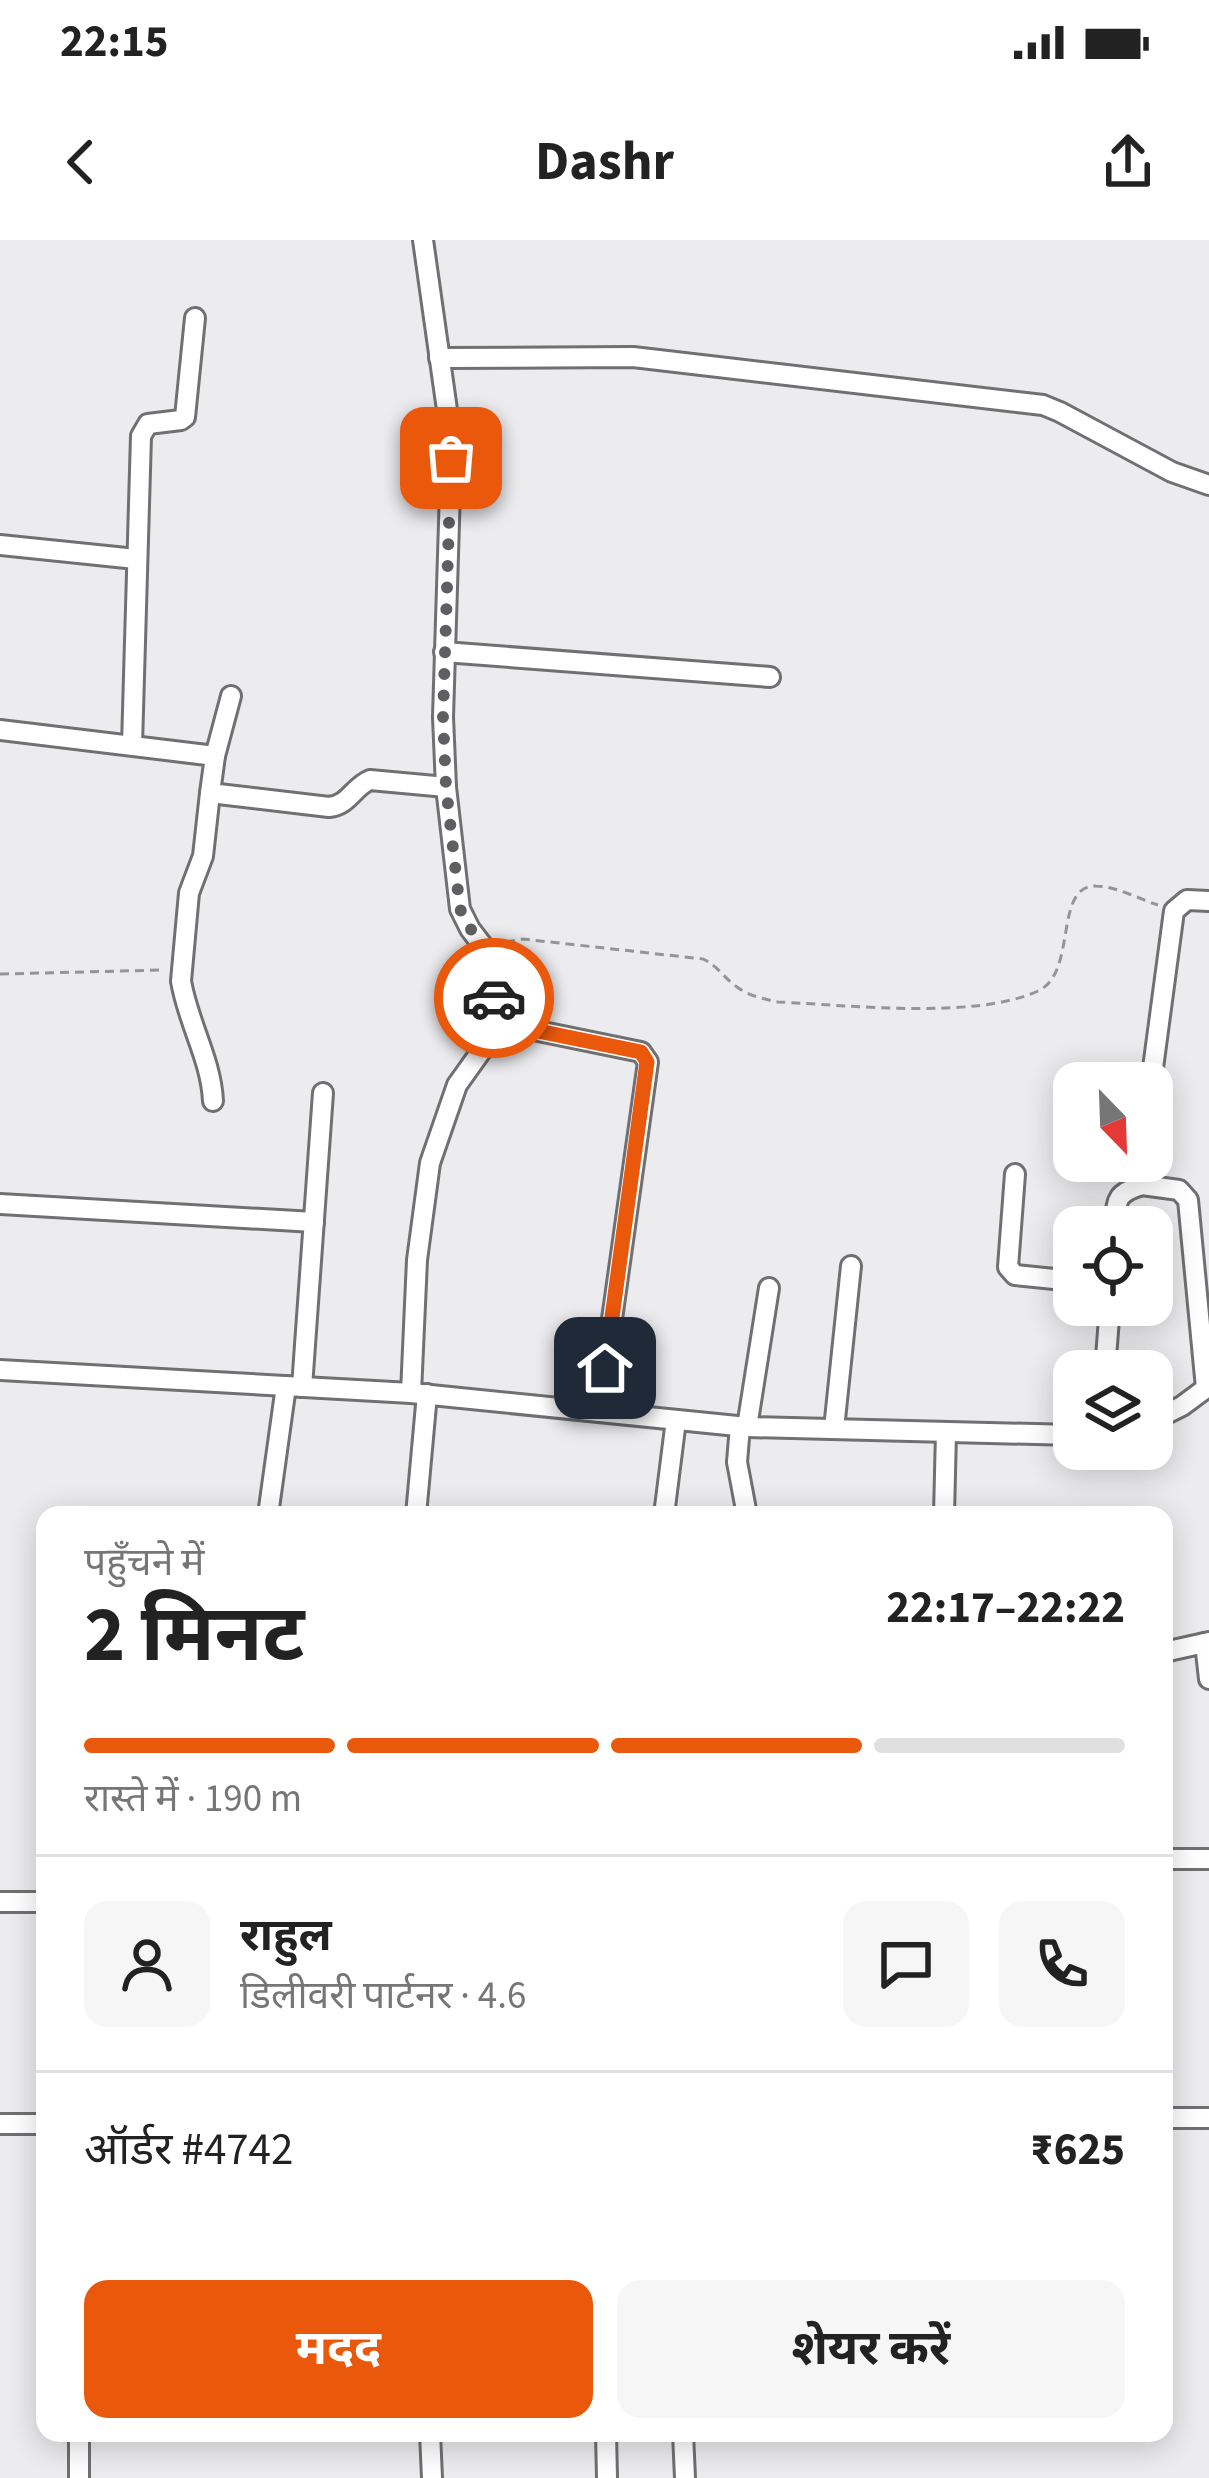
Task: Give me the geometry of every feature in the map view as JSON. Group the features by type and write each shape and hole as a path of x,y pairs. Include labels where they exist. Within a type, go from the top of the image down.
{"street":[{"path":"416,1506 417,1260 430,1163 457,1085 477,1060 498,974 491,954 460,909 446,787 443,717 451,458 423,240"},
{"path":"132,745 141,436 148,424 185,417 195,318"},
{"path":"440,358 633,357 1042,405 1172,472 1209,485"},
{"path":"0,545 136,559"},
{"path":"444,652 770,677"},
{"path":"213,1101 209,1069 183,995 182,970 189,893 203,856 215,756 231,696"},
{"path":"0,730 215,756"},
{"path":"210,793 329,807 344,803 370,780 446,787"},
{"path":"1154,1062 1174,911 1187,900 1209,901"},
{"path":"489,1021 641,1052 647,1062 599,1412"},
{"path":"270,1506 294,1386 314,1222 323,1093"},
{"path":"1015,1174 1010,1272 1053,1279"},
{"path":"1117,1206 1125,1191 1142,1185 1179,1190 1188,1200 1208,1387 1173,1410"},
{"path":"1184,1194 1209,1194"},
{"path":"0,1204 314,1222"},
{"path":"835,1429 850,1266"},
{"path":"745,1506 737,1462 769,1288"},
{"path":"0,1370 419,1394 743,1426 1053,1435"},
{"path":"665,1506 676,1420"},
{"path":"944,1506 946,1432"},
{"path":"1173,1650 1207,1643 1209,1678"},
{"path":"1173,1859 1209,1859"},
{"path":"0,1902 36,1902"},
{"path":"1173,2118 1209,2118"},
{"path":"0,2124 36,2124"},
{"path":"79,2442 79,2478"},
{"path":"430,2442 432,2478"},
{"path":"606,2442 607,2478"},
{"path":"683,2442 685,2478"}],"path":[{"path":"491,954 504,943 523,939 704,958 739,989 778,1003 959,1008 1036,992 1051,983 1059,967 1072,901 1090,885 1174,911"},
{"path":"0,974 182,970"}],"way so far":[{"path":"451,458 443,717 446,787 460,909 496,963 494,998"}],"route":[{"path":"494,998 489,1021 641,1052 647,1062 605,1368"}]}
